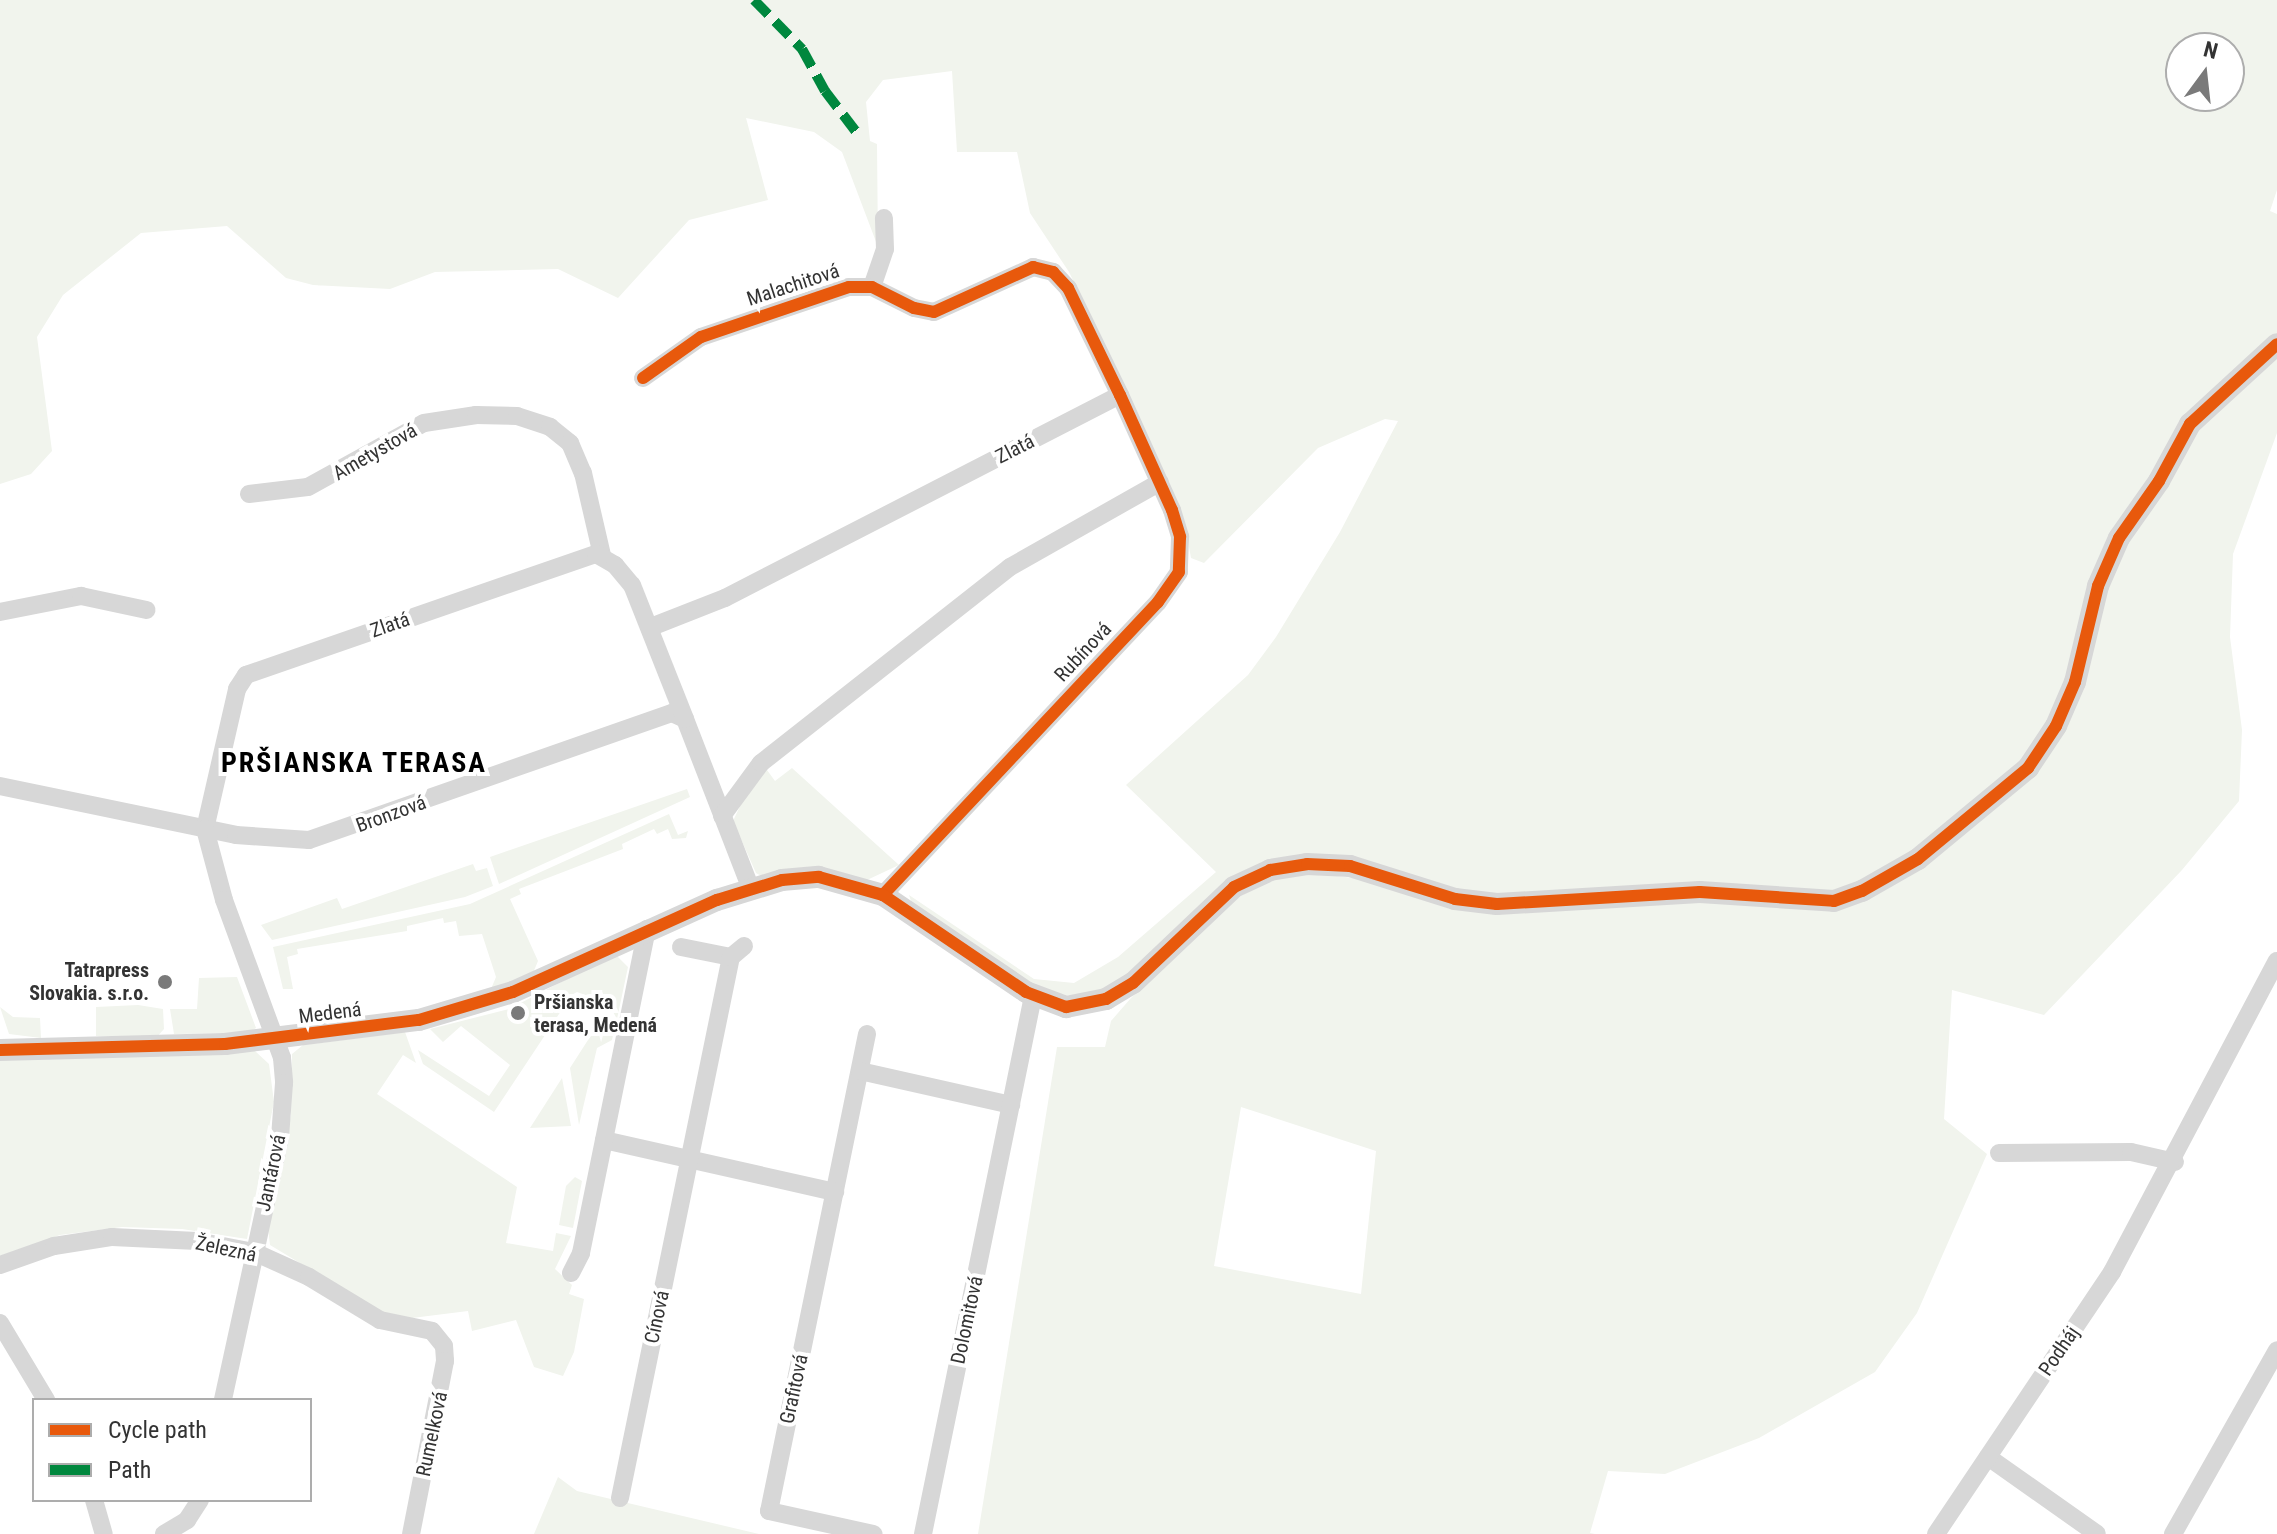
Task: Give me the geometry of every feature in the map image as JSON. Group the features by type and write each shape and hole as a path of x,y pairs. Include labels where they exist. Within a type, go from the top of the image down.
{"street":[{"path":"884,218 885,249 872,287 914,308 934,312 1025,269 1053,272 1068,288 1120,395"},
{"name":"Malachitová","path":"643,378 701,337 849,287 872,287"},
{"name":"Medená","path":"0,1050 276,1040 369,1029 475,1007 647,929 751,889 819,877 883,895 1033,996 1066,1007 1106,999 1140,977 1234,887 1270,870 1307,864 1350,866 1455,899 1497,904 1700,892 1834,901 1862,891 1918,859 2028,768 2056,726 2075,682 2107,559 2190,424 2277,344"},
{"name":"Rubínová","path":"883,895 1171,587 1182,555 1160,482 1120,395"},
{"name":"Zlatá","path":"651,627 725,598 1120,395"},
{"name":"Ametystová","path":"249,494 308,487 424,423 476,415 517,416 550,427 570,443 583,473 602,555"},
{"path":"722,816 761,763 1010,567 1160,482"},
{"path":"602,555 632,585 651,627 751,889"},
{"name":"Zlatá","path":"205,829 240,681 257,670 602,555"},
{"path":"0,612 81,596 147,610"},
{"name":"Bronzová","path":"0,786 205,829 283,840 322,837 667,714 685,719"},
{"name":"Medená","path":"205,829 224,900 276,1040"},
{"path":"571,1273 581,1253 647,929"},
{"name":"Cínová","path":"620,1498 689,1159 738,952 681,947"},
{"name":"Podháj","path":"1936,1534 2112,1272 2175,1162 2277,961"},
{"name":"Dolomitová","path":"923,1534 1033,996"},
{"name":"Grafitová","path":"867,1034 769,1511 874,1534"},
{"name":"Jantárová","path":"223,1398 284,1111 276,1040"},
{"path":"860,1071 1011,1105"},
{"path":"604,1140 835,1192"},
{"path":"1999,1153 2131,1152 2175,1162"},
{"name":"Železná","path":"0,1265 54,1246 112,1237 169,1238 254,1252 309,1277 380,1320 438,1335"},
{"path":"0,1323 45,1398"},
{"name":"Rumelková","path":"411,1534 443,1380 445,1349 438,1335"},
{"path":"2173,1534 2277,1350"},
{"path":"1988,1457 2097,1534"},
{"path":"625,1476 644,1480"},
{"path":"95,1502 104,1534"},
{"path":"164,1534 187,1520 199,1502"}],"shaded area":[{"path":"0,0 2277,0 2277,190 2270,211 2277,214 2277,433 2233,554 2230,637 2242,730 2239,801 2182,870 2044,1015 1952,990 1944,1119 1987,1154 1917,1313 1875,1372 1759,1438 1665,1474 1608,1471 1590,1533 1595,1534 978,1534 1057,1047 1105,1047 1111,1021 1131,998 1221,908 1268,880 1311,873 1463,891 1353,856 1262,862 1126,979 1080,998 1037,989 912,904 909,895 1034,979 1074,983 1118,957 1216,872 1126,785 1248,675 1276,637 1340,532 1398,421 1385,419 1318,448 1204,563 1191,558 1184,519 1100,335 1069,272 1030,213 1017,152 957,152 952,71 883,80 866,102 870,141 877,144 878,247 842,152 814,132 746,118 768,200 689,220 618,298 558,269 435,272 390,289 313,285 286,278 227,226 141,233 63,295 37,337 52,451 31,474 0,484","holes":["1241,1107 1376,1151 1361,1294 1214,1266"]},
{"path":"792,768 899,865 867,880 765,878 756,873 733,821 751,783 767,770 775,781"},
{"path":"687,789 690,797 499,884 490,857"},
{"path":"669,814 678,835 688,831 686,838 672,839 668,829 657,834 654,829 622,844 623,849 519,889 521,894 510,899 538,961 533,973 491,989 496,977 482,934 459,936 456,921 444,923 443,918 407,926 407,931 297,949 298,954 287,957 293,989 283,989 273,947 470,904"},
{"path":"473,864 476,871 487,868 493,886 465,897 272,940 261,925 337,898 342,909"},
{"path":"615,954 628,967 617,1019 601,990 588,996 577,992 557,1003 561,1011 494,1112 423,1064 418,1050 489,1096 510,1065 461,1026 443,1042 430,1029 509,1009"},
{"path":"237,977 256,1028 248,1033 174,1034 170,1009 197,1009 199,978"},
{"path":"138,1005 163,1009 164,1029 156,1038 96,1036 96,1007"},
{"path":"0,1007 13,1017 40,1018 41,1038 9,1034"},
{"path":"606,1012 615,1026 612,1040 597,1048 579,1125 570,1068"},
{"path":"405,1032 416,1063 403,1055 377,1094 517,1187 506,1243 553,1251 556,1233 571,1236 555,1269 572,1285 569,1294 584,1299 574,1352 563,1376 534,1367 516,1320 472,1331 468,1311 404,1319 378,1310 270,1245 268,1228 291,1115 292,1054 303,1045"},
{"path":"255,1051 269,1064 274,1102 247,1239 182,1229 122,1227 60,1235 0,1256 0,1059"},
{"path":"562,1078 571,1126 530,1128"},
{"path":"575,1177 582,1181 573,1228 559,1225 566,1186"},
{"path":"558,1477 577,1491 759,1534 534,1534"}],"marked path":[{"path":"754,0 802,49 825,91 860,137"}],"cycle path":[{"path":"643,378 701,337 849,287 872,287 914,308 934,312 1033,267 1053,272 1068,288 1120,395 1172,510 1180,537 1179,572 1158,602 883,895"},
{"path":"0,1050 225,1044 419,1020 513,992 717,900 782,880 819,877 883,895 1026,992 1066,1007 1106,999 1133,983 1234,887 1270,870 1307,864 1350,866 1455,899 1497,904 1700,892 1834,901 1862,891 1918,859 2028,768 2056,726 2075,682 2098,586 2119,538 2159,481 2190,424 2277,344"}],"place":[{"name":"Tatrapress Slovakia. s.r.o.","path":"165,982"},
{"name":"Pršianska terasa, Medená","path":"518,1013"}],"district":[{"name":"PRŠIANSKA TERASA","path":"354,763"}]}
